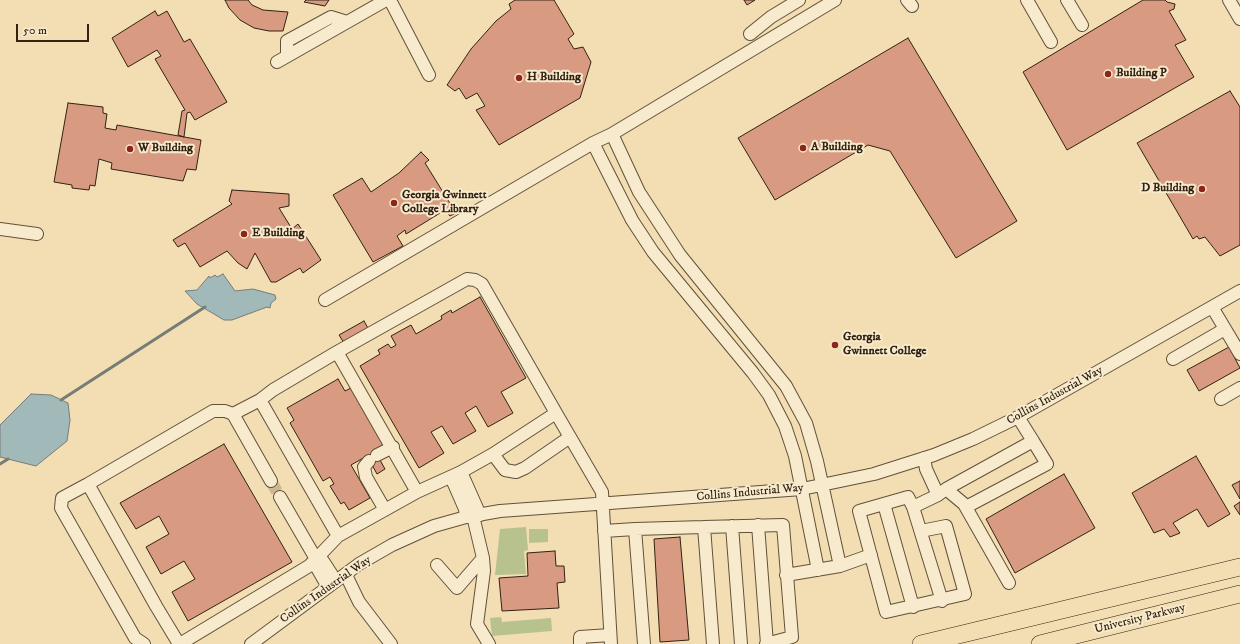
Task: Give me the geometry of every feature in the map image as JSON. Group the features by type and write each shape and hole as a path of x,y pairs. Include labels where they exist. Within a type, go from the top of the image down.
{"highway":[{"path":"921,644 1240,567"},
{"name":"University Parkway","path":"1040,644 1240,594"}],"street":[{"path":"282,59 386,0"},
{"path":"390,0 429,75"},
{"path":"750,34 771,17 799,0"},
{"path":"325,300 593,143 612,134 834,0"},
{"path":"1027,0 1051,42"},
{"path":"1067,0 1082,25"},
{"path":"1229,0 1240,19"},
{"path":"612,134 639,192 680,255 786,386 806,423 817,461 821,486 840,566"},
{"path":"593,143 632,220 653,252 769,395 785,426 795,456 818,570"},
{"path":"0,229 37,234"},
{"path":"233,414 260,400 337,352 467,279 475,280 482,284 602,492 611,640 580,637 580,644"},
{"name":"Collins Industrial Way","path":"251,644 360,564 392,545 434,526 500,511 802,489 874,474 924,458 973,440 1018,417 1240,291"},
{"path":"1212,307 1240,354"},
{"path":"1173,359 1225,329"},
{"path":"337,352 393,447 417,492"},
{"path":"1221,399 1240,388"},
{"path":"260,400 338,536"},
{"path":"144,644 135,638 61,508 62,498 213,411 224,411 233,414 271,482"},
{"path":"88,484 156,606 179,644 309,566 338,536 417,492 456,474 493,454 556,412"},
{"path":"966,508 1047,464 1018,417"},
{"path":"493,454 505,470 516,472 526,468 570,436"},
{"path":"913,507 1033,441"},
{"path":"385,510 366,477 364,467 373,458 393,447"},
{"path":"924,458 926,468 942,492 966,508 1009,583"},
{"path":"456,474 473,516 483,558 484,571 477,624 489,644"},
{"path":"280,497 316,559 323,561 337,581 358,602 391,644"},
{"path":"921,531 946,526 965,594 942,601 886,612 859,511 908,497 921,531 942,601"},
{"path":"884,504 913,607"},
{"path":"604,531 635,529 758,525 783,525 792,637 766,644 758,525"},
{"path":"732,526 741,644"},
{"path":"704,527 713,644"},
{"path":"635,529 644,644"},
{"path":"786,575 840,566 871,556"},
{"path":"437,565 457,588 483,558"}],"green space":[{"path":"526,527 528,550 524,551 526,574 495,575 500,529"},
{"path":"529,529 548,529 548,542 529,543"},
{"path":"501,617 502,622 551,618 552,631 492,636 490,618"}],"water":[{"path":"223,274 235,291 253,289 275,295 276,299 271,303 270,308 267,307 232,320 224,320 197,304 185,291 197,290 209,276 210,278 215,275 217,277"},
{"path":"31,394 51,395 68,403 70,420 67,441 36,466 0,457 0,425"}],"building":[{"path":"225,0 248,0 252,5 263,10 288,12 283,31 269,31 254,28 240,20 229,8"},
{"path":"306,0 329,0 325,6 304,2"},
{"name":"H Building","path":"515,0 554,0 574,34 568,39 574,49 583,47 591,62 580,98 499,145 476,110 485,106 477,93 466,99 459,88 455,91 447,85 471,49 496,21 511,9 509,4"},
{"path":"744,0 755,0 747,5"},
{"name":"Building P","path":"1143,0 1165,0 1175,4 1174,9 1169,11 1186,40 1175,45 1194,77 1067,150 1023,72"},
{"path":"155,11 158,16 167,11 184,42 190,39 227,102 195,120 190,112 187,113 184,137 178,135 182,111 185,110 155,59 161,56 157,50 128,67 112,38"},
{"name":"A Building","path":"908,38 1017,221 956,258 890,151 868,145 775,200 738,138"},
{"name":"D Building","path":"1230,91 1240,107 1240,245 1220,256 1205,237 1199,239 1197,236 1193,239 1137,143"},
{"name":"W Building","path":"68,103 103,107 103,113 107,114 105,128 116,130 117,125 201,140 196,170 187,169 183,181 111,169 112,163 99,159 95,186 90,185 89,190 72,188 72,185 54,182"},
{"name":"Georgia Gwinnett College Library","path":"421,152 429,160 425,163 456,213 450,216 445,210 406,234 405,230 397,236 403,246 373,262 333,195 362,178 371,192 399,173"},
{"name":"E Building","path":"232,190 289,194 289,206 279,208 292,229 298,224 321,260 303,273 300,268 276,282 271,282 255,253 247,269 238,263 227,251 200,267 185,243 178,247 173,240 232,204 229,201"},
{"path":"480,297 526,378 501,392 513,413 488,427 476,406 465,413 476,431 453,444 442,426 431,432 444,453 419,468 360,366 380,354 378,350 388,344 391,348 396,345 391,336 411,325 416,334 442,319 441,316 451,310 452,313"},
{"path":"364,321 369,330 344,343 339,335"},
{"path":"1229,347 1240,368 1199,391 1187,370"},
{"path":"338,379 345,391 351,388 384,446 375,451 385,469 377,474 367,456 351,465 370,498 349,510 344,502 341,504 330,486 334,484 330,477 323,481 290,423 294,420 287,408"},
{"path":"224,444 292,562 188,621 172,592 195,579 184,561 161,574 146,547 169,534 159,516 136,529 120,503"},
{"path":"1196,456 1230,514 1208,527 1197,509 1173,523 1180,533 1170,537 1164,529 1154,533 1132,493"},
{"path":"1064,474 1095,528 1015,573 986,519"},
{"path":"1240,481 1240,499 1232,485"},
{"path":"1240,502 1240,515 1234,506"},
{"path":"680,537 689,640 660,642 654,539"},
{"path":"555,551 556,566 564,566 565,582 557,583 559,608 502,611 499,578 528,576 527,553"}],"waterway":[{"path":"61,400 205,307"},
{"path":"0,464 8,459"}],"tunnel":[{"path":"271,481 280,497"}],"place":[{"name":"Building P","path":"1108,74"},
{"name":"H Building","path":"519,78"},
{"name":"A Building","path":"803,148"},
{"name":"W Building","path":"130,149"},
{"name":"D Building","path":"1202,189"},
{"name":"Georgia Gwinnett College Library","path":"394,203"},
{"name":"E Building","path":"244,234"},
{"name":"Georgia Gwinnett College","path":"835,345"}]}
